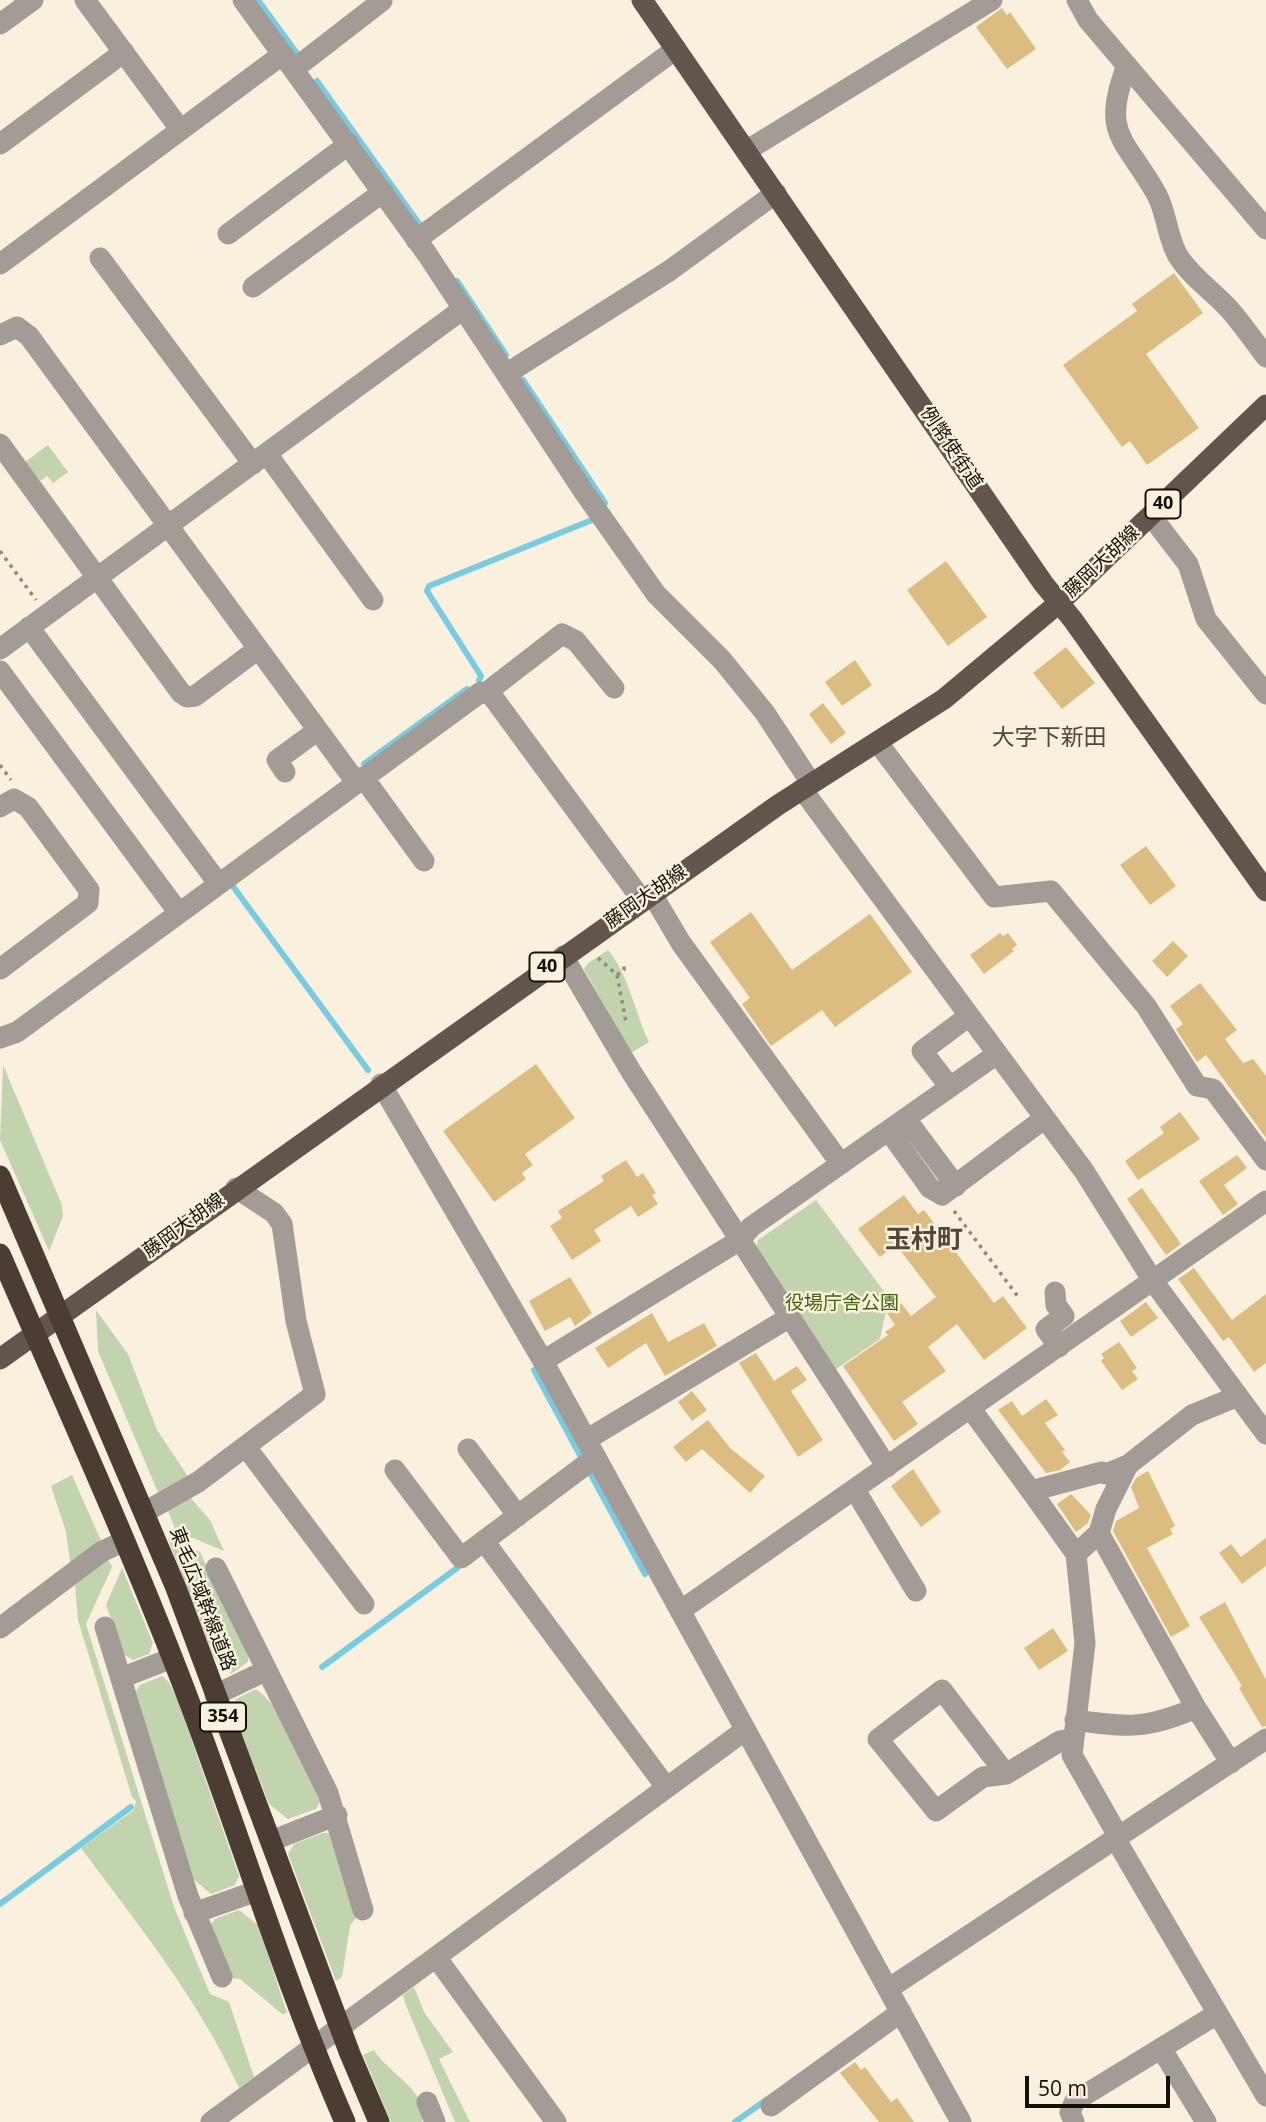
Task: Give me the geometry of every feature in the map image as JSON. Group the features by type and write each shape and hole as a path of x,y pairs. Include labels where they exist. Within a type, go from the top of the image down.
{"highway":[{"name":"東毛広域幹線道路","path":"0,1176 145,1513 271,1840 339,2026 379,2122"},
{"name":"354","path":"0,1254 172,1658 313,2046 345,2122"}],"main road":[{"name":"例幣使街道","path":"642,0 1043,583 1060,602 1266,891"},
{"name":"藤岡大胡線","path":"0,1359 381,1084 647,897 806,786 944,699 1060,602 1266,405"}],"street":[{"path":"0,24 33,0"},
{"path":"85,0 180,130"},
{"path":"243,0 383,192 656,594 722,660 772,724 806,786 969,1016 1084,1171 1153,1281 1266,1434"},
{"path":"747,151 992,0"},
{"path":"1077,0 1088,20 1266,229"},
{"path":"0,264 180,130 382,1"},
{"path":"416,240 676,49"},
{"path":"0,144 124,52"},
{"path":"1127,65 1114,97 1115,128 1159,198 1169,238 1180,258 1197,281 1228,308 1266,357"},
{"path":"228,234 349,144"},
{"path":"253,287 383,192"},
{"path":"506,374 669,271 776,193"},
{"path":"100,258 373,600"},
{"path":"0,649 463,309"},
{"path":"0,335 17,327 29,336 318,730 424,861"},
{"path":"0,444 187,697 195,696 258,649"},
{"path":"1151,516 1188,564 1206,619 1266,694"},
{"path":"29,627 218,883"},
{"path":"0,1038 17,1032 562,634 576,641 614,688"},
{"path":"0,671 179,913"},
{"path":"486,692 647,897 841,1164"},
{"path":"285,772 277,760 318,730"},
{"path":"878,743 994,897 1051,891 1146,1006 1196,1086 1213,1089 1266,1160"},
{"path":"0,807 14,799 28,807 89,890 89,896 88,903 0,969"},
{"path":"563,956 615,1045 887,1467"},
{"path":"950,1087 922,1051 969,1016"},
{"path":"543,1361 740,1240 751,1227 997,1054"},
{"path":"381,1084 543,1361 961,2122"},
{"path":"897,1125 930,1188 949,1190 1045,1118"},
{"path":"145,1513 176,1496 316,1394 296,1321 282,1224 274,1213 236,1188"},
{"path":"680,1611 1266,1201"},
{"path":"1055,1292 1056,1305 1064,1316 1046,1329 1059,1347"},
{"path":"395,1470 461,1558 517,1516 591,1449 790,1317"},
{"path":"1031,1491 1102,1472 1106,1474 1128,1465 1192,1415 1238,1396"},
{"path":"971,1409 1076,1553 1085,1643 1072,1755 1266,2096"},
{"path":"246,1447 364,1604"},
{"path":"468,1449 517,1516"},
{"path":"1076,1553 1099,1533 1106,1509 1128,1465"},
{"path":"855,1490 916,1591"},
{"path":"1099,1533 1196,1708 1231,1763"},
{"path":"0,1628 101,1552 124,1541"},
{"path":"485,1541 666,1787"},
{"path":"216,1569 337,1815 363,1910"},
{"path":"105,1628 194,1913 222,1977"},
{"path":"121,1678 172,1658"},
{"path":"215,1695 265,1671"},
{"path":"1006,1774 942,1690 878,1739 936,1811 983,1777 1006,1774 1060,1741 1074,1729 1161,1723 1196,1708"},
{"path":"211,2122 744,1731"},
{"path":"888,1989 1266,1739"},
{"path":"271,1840 337,1815"},
{"path":"194,1913 257,1891"},
{"path":"436,1958 556,2122"},
{"path":"771,2106 901,2012"},
{"path":"1074,2122 1070,2112 1075,2101 1217,2014"},
{"path":"1161,2048 1206,2122"},
{"path":"427,2102 435,2122"}],"path":[{"path":"0,551 42,608"},
{"path":"0,765 15,785"},
{"path":"594,955 617,975 628,1037 615,1045"},
{"path":"617,975 624,970 624,962"},
{"path":"949,1190 1019,1298"}],"green space":[{"path":"48,445 68,472 53,483 47,476 40,481 25,462"},
{"path":"608,950 627,982 649,1042 631,1053 584,969 588,963"},
{"path":"3,1065 62,1205 63,1216 49,1251 0,1140"},
{"name":"役場庁舎公園","path":"816,1200 889,1298 880,1339 835,1370 756,1248 758,1240"},
{"path":"96,1310 128,1354 157,1430 189,1478 160,1497 98,1351"},
{"path":"72,1475 102,1543 73,1563 70,1562 66,1532 51,1486"},
{"path":"189,1496 210,1520 224,1551 176,1531 168,1511"},
{"path":"168,1539 200,1552 248,1654 248,1662 231,1674 213,1656"},
{"path":"107,1557 112,1567 86,1624 174,1907 210,1994 229,2002 254,2077 239,2088 206,2024 187,1994 81,1848 134,1810 136,1801 132,1797 78,1620 75,1585"},
{"path":"122,1568 153,1643 149,1654 133,1660 123,1654 106,1605"},
{"path":"162,1676 169,1682 178,1701 239,1876 235,1885 211,1894 191,1877 136,1691 140,1685"},
{"path":"256,1689 278,1712 295,1741 320,1802 316,1809 288,1819 269,1804 232,1710 236,1699"},
{"path":"329,1833 357,1916 350,1926 342,1977 336,1981 288,1854 294,1844"},
{"path":"239,1910 258,1925 287,2013 282,2014 240,1979 231,1978 210,1925 215,1919"},
{"path":"414,1987 424,2012 453,2052 439,2059 470,2122 455,2122 405,2003 403,1995"},
{"path":"374,2050 420,2101 422,2122 391,2122 363,2055"}],"building":[{"path":"1002,8 1007,15 1010,12 1036,49 1007,69 976,27"},
{"path":"1174,273 1203,313 1146,354 1199,428 1147,465 1130,441 1122,447 1063,365 1137,311 1132,304"},
{"path":"946,561 987,617 948,646 907,590"},
{"path":"1066,647 1095,683 1062,709 1033,673"},
{"path":"855,660 872,685 842,706 825,682"},
{"path":"823,703 846,733 831,744 809,714"},
{"path":"1146,846 1176,886 1150,905 1120,865"},
{"path":"751,912 792,970 870,914 912,972 835,1027 822,1010 771,1046 742,1004 750,998 710,942"},
{"path":"1000,933 1003,936 1008,933 1017,945 1012,949 1014,951 984,974 970,955"},
{"path":"1173,941 1188,956 1167,977 1152,961"},
{"path":"1200,983 1237,1030 1225,1039 1243,1063 1253,1059 1266,1076 1266,1138 1206,1055 1197,1062 1176,1029 1183,1024 1170,1006"},
{"path":"536,1064 575,1118 525,1154 533,1165 522,1173 526,1179 494,1202 443,1131"},
{"path":"1180,1112 1200,1139 1138,1180 1125,1161 1164,1133 1160,1127"},
{"path":"1237,1155 1247,1168 1224,1185 1238,1204 1223,1215 1199,1181"},
{"path":"626,1160 637,1177 643,1173 656,1193 652,1195 658,1204 638,1217 631,1206 594,1230 601,1241 572,1260 550,1226 562,1218 558,1211 604,1181 601,1176"},
{"path":"1142,1188 1181,1244 1166,1255 1127,1199"},
{"path":"904,1195 918,1214 924,1210 994,1303 1003,1296 1027,1328 984,1360 957,1324 928,1347 946,1371 902,1402 918,1424 894,1441 843,1366 888,1335 885,1332 895,1325 887,1313 901,1303 911,1316 936,1297 896,1245 880,1257 858,1229"},
{"path":"1194,1268 1232,1320 1266,1294 1266,1363 1254,1372 1229,1337 1223,1341 1178,1279"},
{"path":"570,1277 592,1313 575,1326 570,1317 545,1331 529,1301"},
{"path":"1146,1302 1158,1318 1131,1337 1120,1321"},
{"path":"652,1313 668,1342 704,1323 717,1346 665,1376 646,1343 608,1368 595,1348"},
{"path":"1119,1342 1137,1368 1132,1371 1138,1379 1122,1390 1101,1361 1104,1358 1101,1354"},
{"path":"756,1353 774,1381 797,1366 807,1380 791,1391 823,1440 798,1457 739,1363"},
{"path":"692,1391 707,1410 692,1421 678,1402"},
{"path":"1046,1399 1058,1415 1045,1423 1065,1450 1062,1452 1070,1462 1060,1470 1046,1473 998,1410 1012,1401 1022,1416"},
{"path":"708,1420 731,1449 765,1476 750,1493 702,1449 686,1462 673,1447"},
{"path":"913,1469 941,1512 921,1527 891,1486"},
{"path":"1148,1471 1175,1526 1170,1529 1173,1534 1147,1548 1190,1626 1171,1637 1113,1531 1116,1521 1139,1508 1131,1487 1136,1478"},
{"path":"1071,1494 1091,1515 1088,1523 1076,1532 1057,1504"},
{"path":"1266,1538 1266,1566 1242,1584 1219,1553 1231,1544 1241,1557"},
{"path":"1225,1602 1266,1680 1266,1726 1262,1727 1239,1688 1242,1686 1199,1617"},
{"path":"1053,1628 1068,1651 1039,1670 1024,1648"},
{"path":"855,2062 861,2070 865,2067 891,2102 897,2098 914,2122 879,2122 840,2073"}],"waterway":[{"path":"258,0 298,55"},
{"path":"317,81 420,225"},
{"path":"457,281 506,355"},
{"path":"523,380 605,503"},
{"path":"479,680 481,676 427,591 429,586 592,520"},
{"path":"364,764 467,689"},
{"path":"232,885 368,1070"},
{"path":"534,1370 581,1457"},
{"path":"586,1473 589,1471 645,1574"},
{"path":"322,1667 457,1568"},
{"path":"0,1904 131,1807"},
{"path":"735,2122 766,2100"}],"district":[{"name":"大字下新田","path":"1049,738"},
{"name":"玉村町","path":"924,1241"}]}
